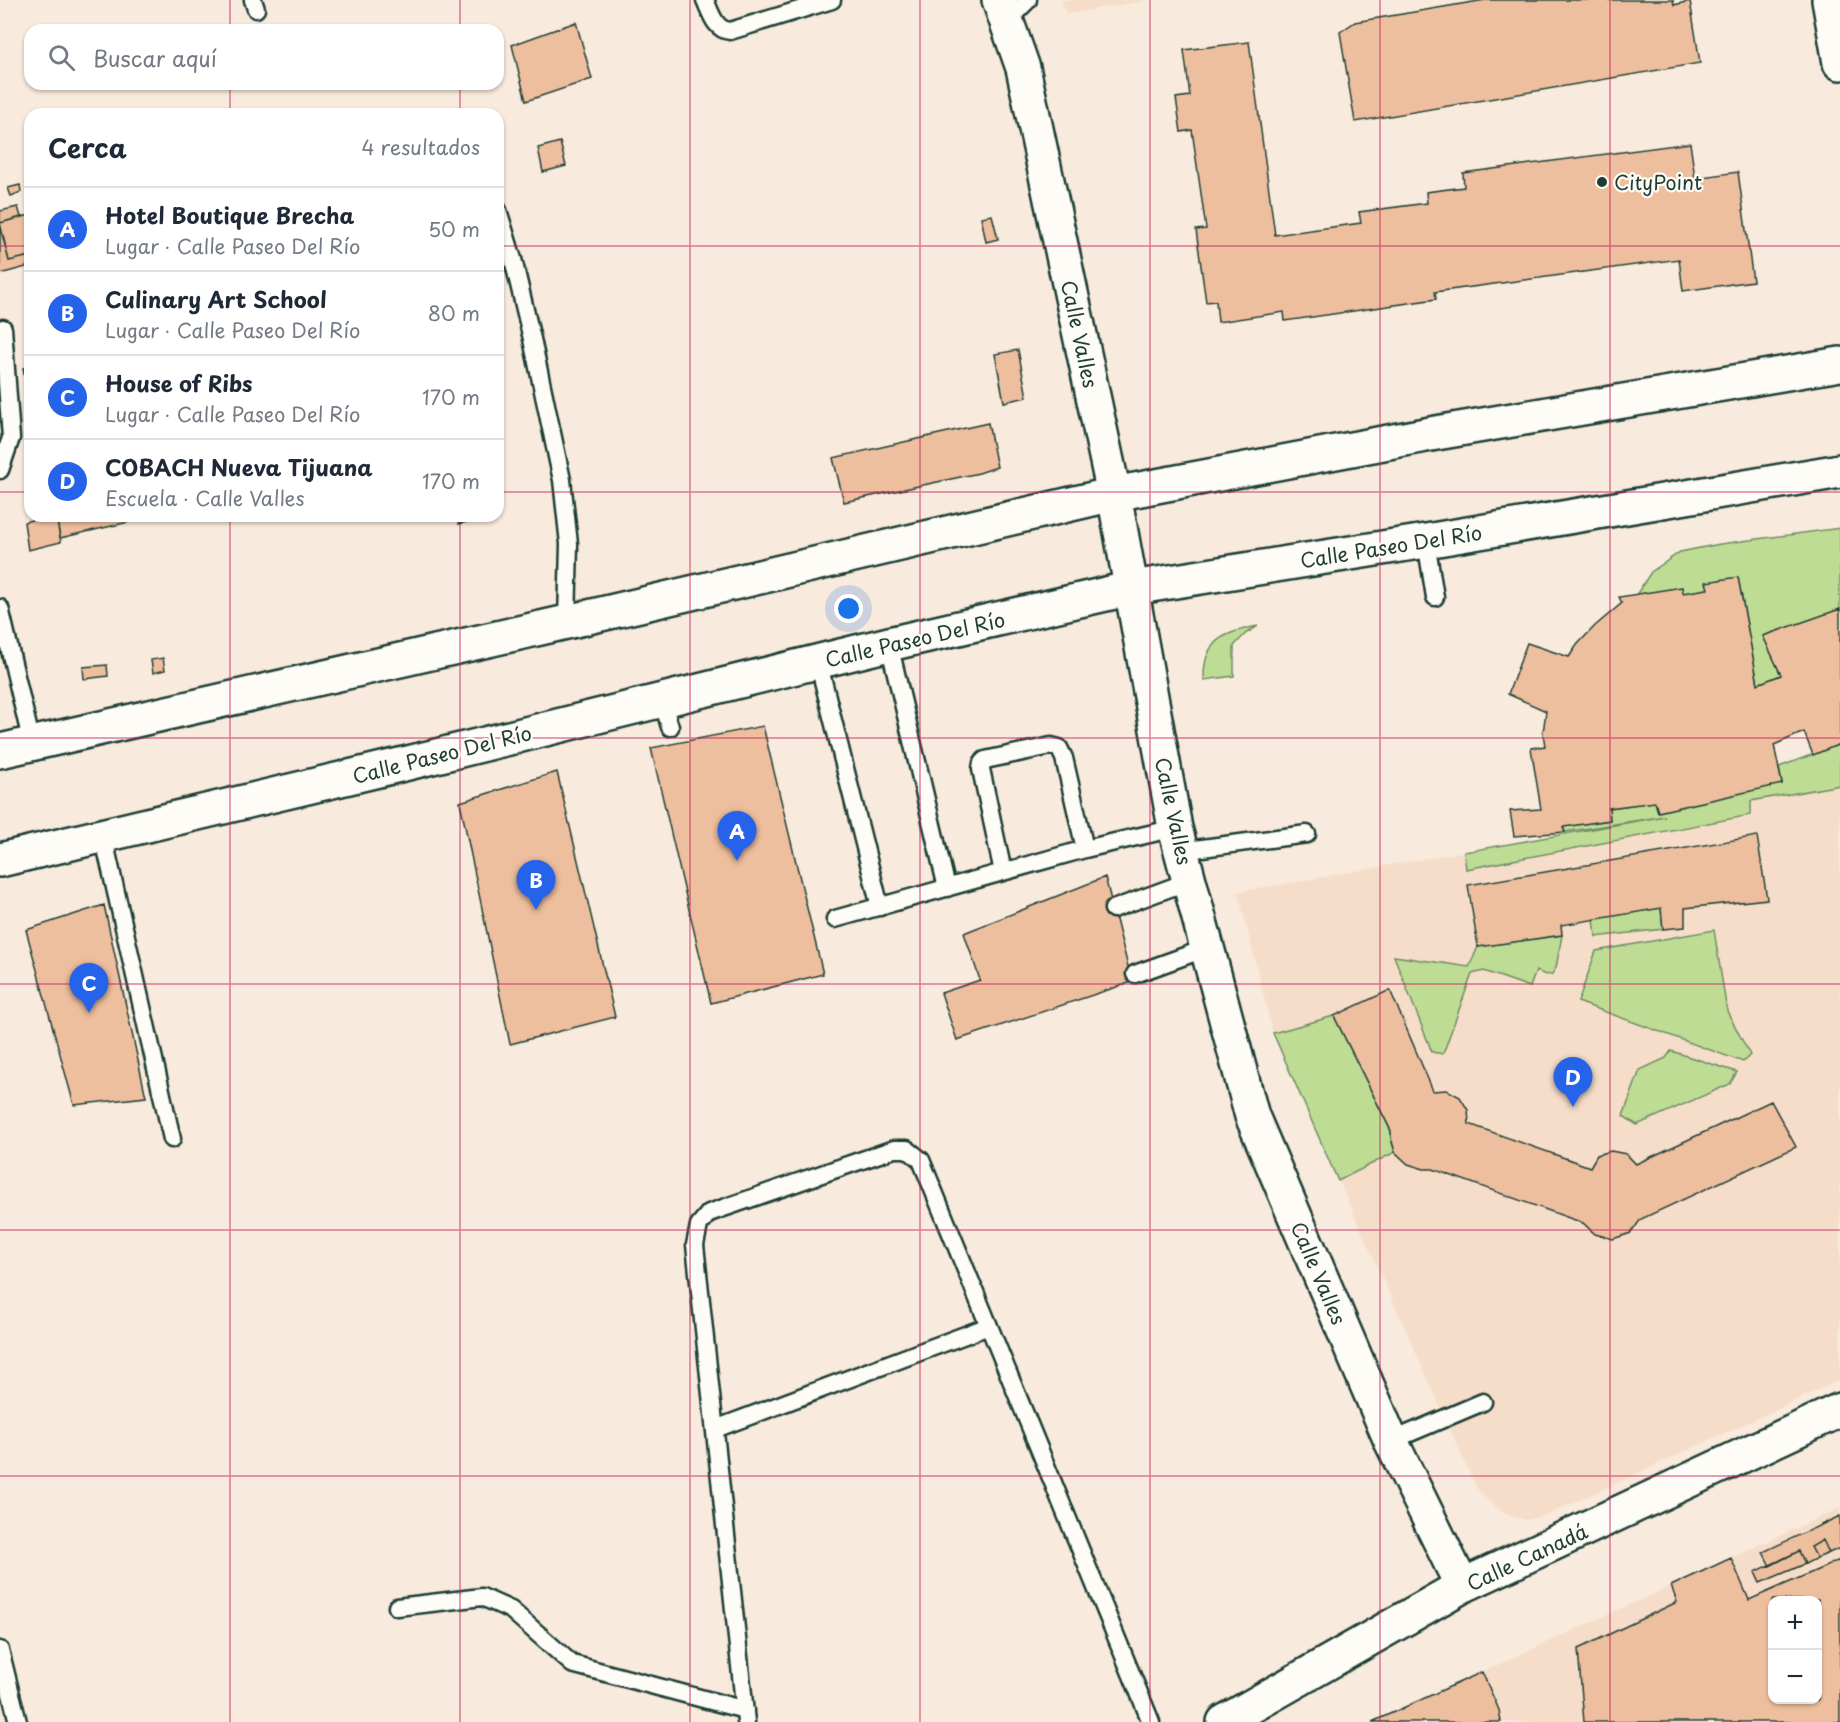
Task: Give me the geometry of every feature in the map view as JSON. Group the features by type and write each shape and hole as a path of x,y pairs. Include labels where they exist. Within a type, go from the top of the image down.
{"main road":[{"path":"1829,0 1840,63"},
{"name":"Calle Valles","path":"1011,7 1114,494 1182,853 1252,1116 1391,1441 1462,1586"},
{"path":"0,751 1114,494 1448,431 1840,364"},
{"name":"Calle Paseo Del Río","path":"0,860 666,714 818,662 1132,588 1426,542 1840,471"},
{"name":"Calle Canadá","path":"1224,1722 1462,1586 1840,1410"}],"lane":[{"path":"705,0 717,26 722,31 730,31 832,0"},
{"path":"504,230 527,316 562,480 570,544 567,622"},
{"path":"0,470 11,438 3,328"},
{"path":"1426,542 1435,597"},
{"path":"0,608 32,744"},
{"path":"889,644 947,888"},
{"path":"818,662 880,907"},
{"path":"1004,872 981,769 985,760 1051,746 1059,748 1064,758 1085,849"},
{"path":"835,919 1085,849 1182,853 1307,834"},
{"path":"103,836 172,1139"},
{"path":"1113,909 1182,853"},
{"path":"1135,974 1207,948"},
{"path":"397,1607 482,1597 511,1610 572,1664 745,1716 695,1245 699,1225 710,1213 894,1149 907,1149 921,1160 1151,1722"},
{"path":"716,1430 989,1326"},
{"path":"1391,1441 1483,1402"},
{"path":"0,1650 18,1722"}],"shaded area":[{"path":"1061,0 1149,0 1067,14"},
{"path":"1840,785 1840,1380 1549,1514 1526,1520 1507,1515 1485,1498 1476,1487 1273,1033 1238,892"},
{"path":"1840,1508 1840,1722 1372,1722 1671,1586"}],"green space":[{"path":"1840,528 1840,609 1763,636 1781,675 1758,684 1738,577 1707,582 1708,589 1683,593 1681,587 1636,595 1651,572 1680,552 1720,544"},
{"path":"1258,626 1245,634 1234,646 1234,676 1204,680 1207,656 1211,647 1225,636"},
{"path":"1840,744 1840,785 1751,801 1751,815 1466,869 1464,852 1665,816 1565,832 1563,827 1610,820 1609,808 1782,784 1779,767"},
{"path":"1661,908 1663,929 1596,937 1594,919"},
{"path":"1714,930 1727,1011 1750,1055 1743,1062 1578,1002 1596,951"},
{"path":"1562,935 1556,968 1552,974 1546,975 1536,971 1530,987 1484,971 1472,974 1443,1054 1432,1052 1394,956 1469,967 1478,947"},
{"path":"1334,1016 1391,1131 1395,1152 1338,1181 1273,1033"},
{"path":"1671,1051 1737,1072 1730,1084 1637,1125 1623,1116 1640,1070 1666,1058"}],"building":[{"path":"1485,0 1673,0 1674,5 1690,1 1700,63 1355,122 1340,32 1355,22"},
{"path":"576,22 592,79 526,101 512,45"},
{"name":"CityPoint","path":"1249,42 1275,235 1361,223 1359,212 1427,203 1426,192 1464,187 1463,173 1690,143 1695,178 1738,172 1753,281 1683,291 1679,259 1435,292 1436,299 1285,321 1284,312 1218,322 1216,301 1206,302 1196,230 1206,229 1192,130 1181,132 1176,98 1190,96 1184,50"},
{"path":"560,142 566,166 543,172 538,148"},
{"path":"20,185 21,192 11,196 8,188"},
{"path":"18,207 21,217 0,223 0,211"},
{"path":"992,215 998,239 986,242 981,217"},
{"path":"24,217 24,257 9,261 0,223"},
{"path":"0,226 9,261 24,257 24,268 0,274"},
{"path":"1018,350 1027,397 1004,402 995,354"},
{"path":"988,423 997,467 979,473 844,502 833,458"},
{"path":"24,522 57,522 61,542 28,550"},
{"path":"57,522 129,522 60,538"},
{"path":"1738,577 1758,684 1781,675 1763,636 1840,609 1840,744 1813,755 1804,732 1774,745 1782,784 1658,812 1655,802 1609,808 1610,820 1563,827 1565,832 1514,836 1510,811 1541,809 1531,748 1545,746 1543,733 1546,711 1508,694 1527,643 1569,657 1595,626 1622,603 1619,597 1682,587 1683,593 1708,589 1706,582"},
{"path":"163,658 165,670 153,673 151,660"},
{"path":"107,665 108,676 84,679 83,667"},
{"path":"763,726 823,974 711,1003 651,748"},
{"path":"557,772 615,1017 510,1044 460,802"},
{"path":"1757,836 1767,899 1685,908 1685,927 1663,929 1661,908 1561,925 1562,935 1478,947 1468,885"},
{"path":"1105,877 1132,982 957,1040 941,993 980,980 964,933"},
{"path":"104,905 146,1097 74,1105 26,930"},
{"path":"1390,990 1433,1091 1447,1090 1460,1097 1468,1110 1469,1124 1590,1167 1597,1155 1611,1151 1626,1154 1636,1164 1771,1101 1796,1147 1641,1219 1631,1233 1613,1239 1595,1234 1583,1223 1433,1169 1408,1164 1395,1152 1391,1131 1334,1016"},
{"path":"1840,1516 1840,1548 1829,1553 1823,1540 1811,1547 1817,1558 1805,1564 1799,1551 1770,1566 1763,1552"},
{"path":"1823,1540 1829,1553 1817,1558 1811,1547"},
{"path":"1799,1551 1805,1564 1760,1583 1755,1572"},
{"path":"1731,1558 1749,1600 1840,1560 1840,1722 1584,1722 1578,1649 1677,1602 1671,1586"},
{"path":"1482,1672 1499,1710 1501,1722 1372,1722"}],"place":[{"name":"CityPoint","path":"1602,182"},
{"name":"Hotel Boutique Brecha","path":"737,861"},
{"name":"Culinary Art School","path":"536,910"},
{"name":"House of Ribs","path":"89,1013"},
{"name":"COBACH Nueva Tijuana","path":"1573,1107"}]}
